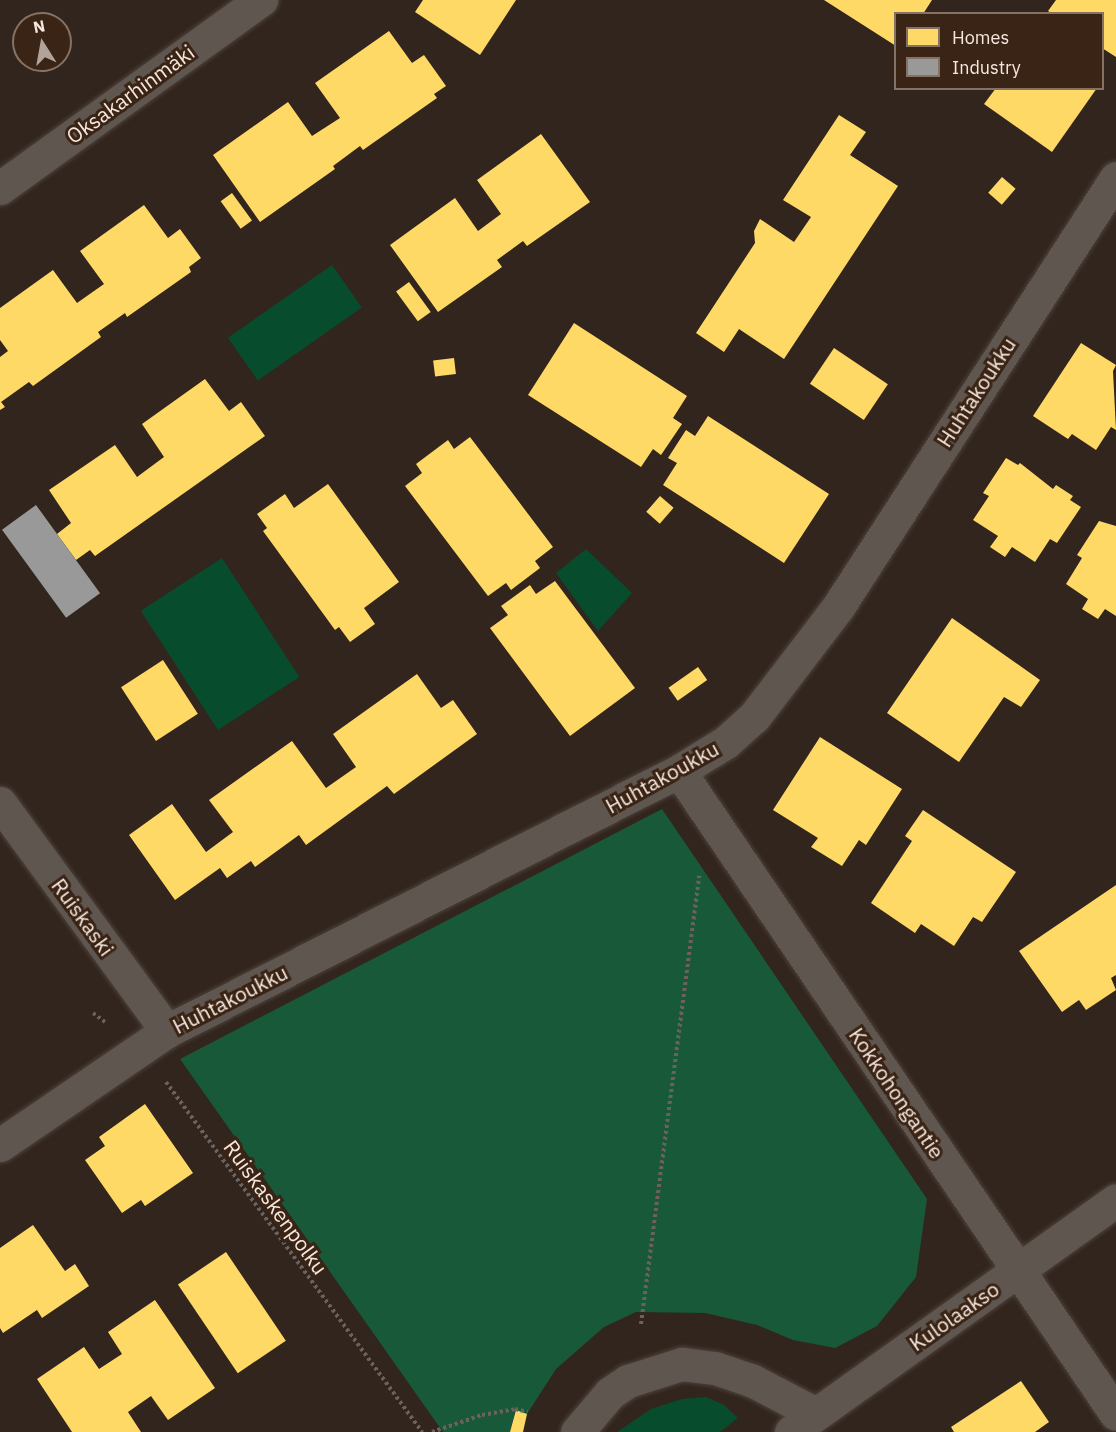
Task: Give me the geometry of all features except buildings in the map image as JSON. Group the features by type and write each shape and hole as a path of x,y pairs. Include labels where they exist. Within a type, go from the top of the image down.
{"street":[{"name":"Oksakarhinmäki","path":"0,188 261,0"},
{"name":"Huhtakoukku","path":"0,1145 154,1040 679,771 726,742 754,717 838,607 1116,178"},
{"name":"Kokkohongantie","path":"679,771 1116,1414"},
{"name":"Ruiskaski","path":"0,803 154,1040"},
{"name":"Kulolaakso","path":"803,1423 1116,1200"},
{"path":"577,1432 610,1393 636,1378 682,1364 715,1368 753,1381 803,1423"}],"path":[{"path":"641,1324 707,813"},
{"name":"Ruiskaskenpolku","path":"93,1013 154,1040 422,1432"},
{"path":"432,1432 482,1415 515,1409 528,1412"}],"green space":[{"path":"332,265 362,308 258,380 228,338"},
{"path":"586,549 632,593 598,631 556,573"},
{"path":"222,558 299,677 218,730 141,611"},
{"path":"662,809 927,1199 916,1277 877,1326 835,1348 793,1340 757,1325 705,1313 636,1312 604,1327 556,1369 527,1414 515,1412 510,1432 443,1432 180,1059"},
{"path":"706,1397 724,1405 738,1418 720,1432 617,1432 651,1409 682,1399"}]}
